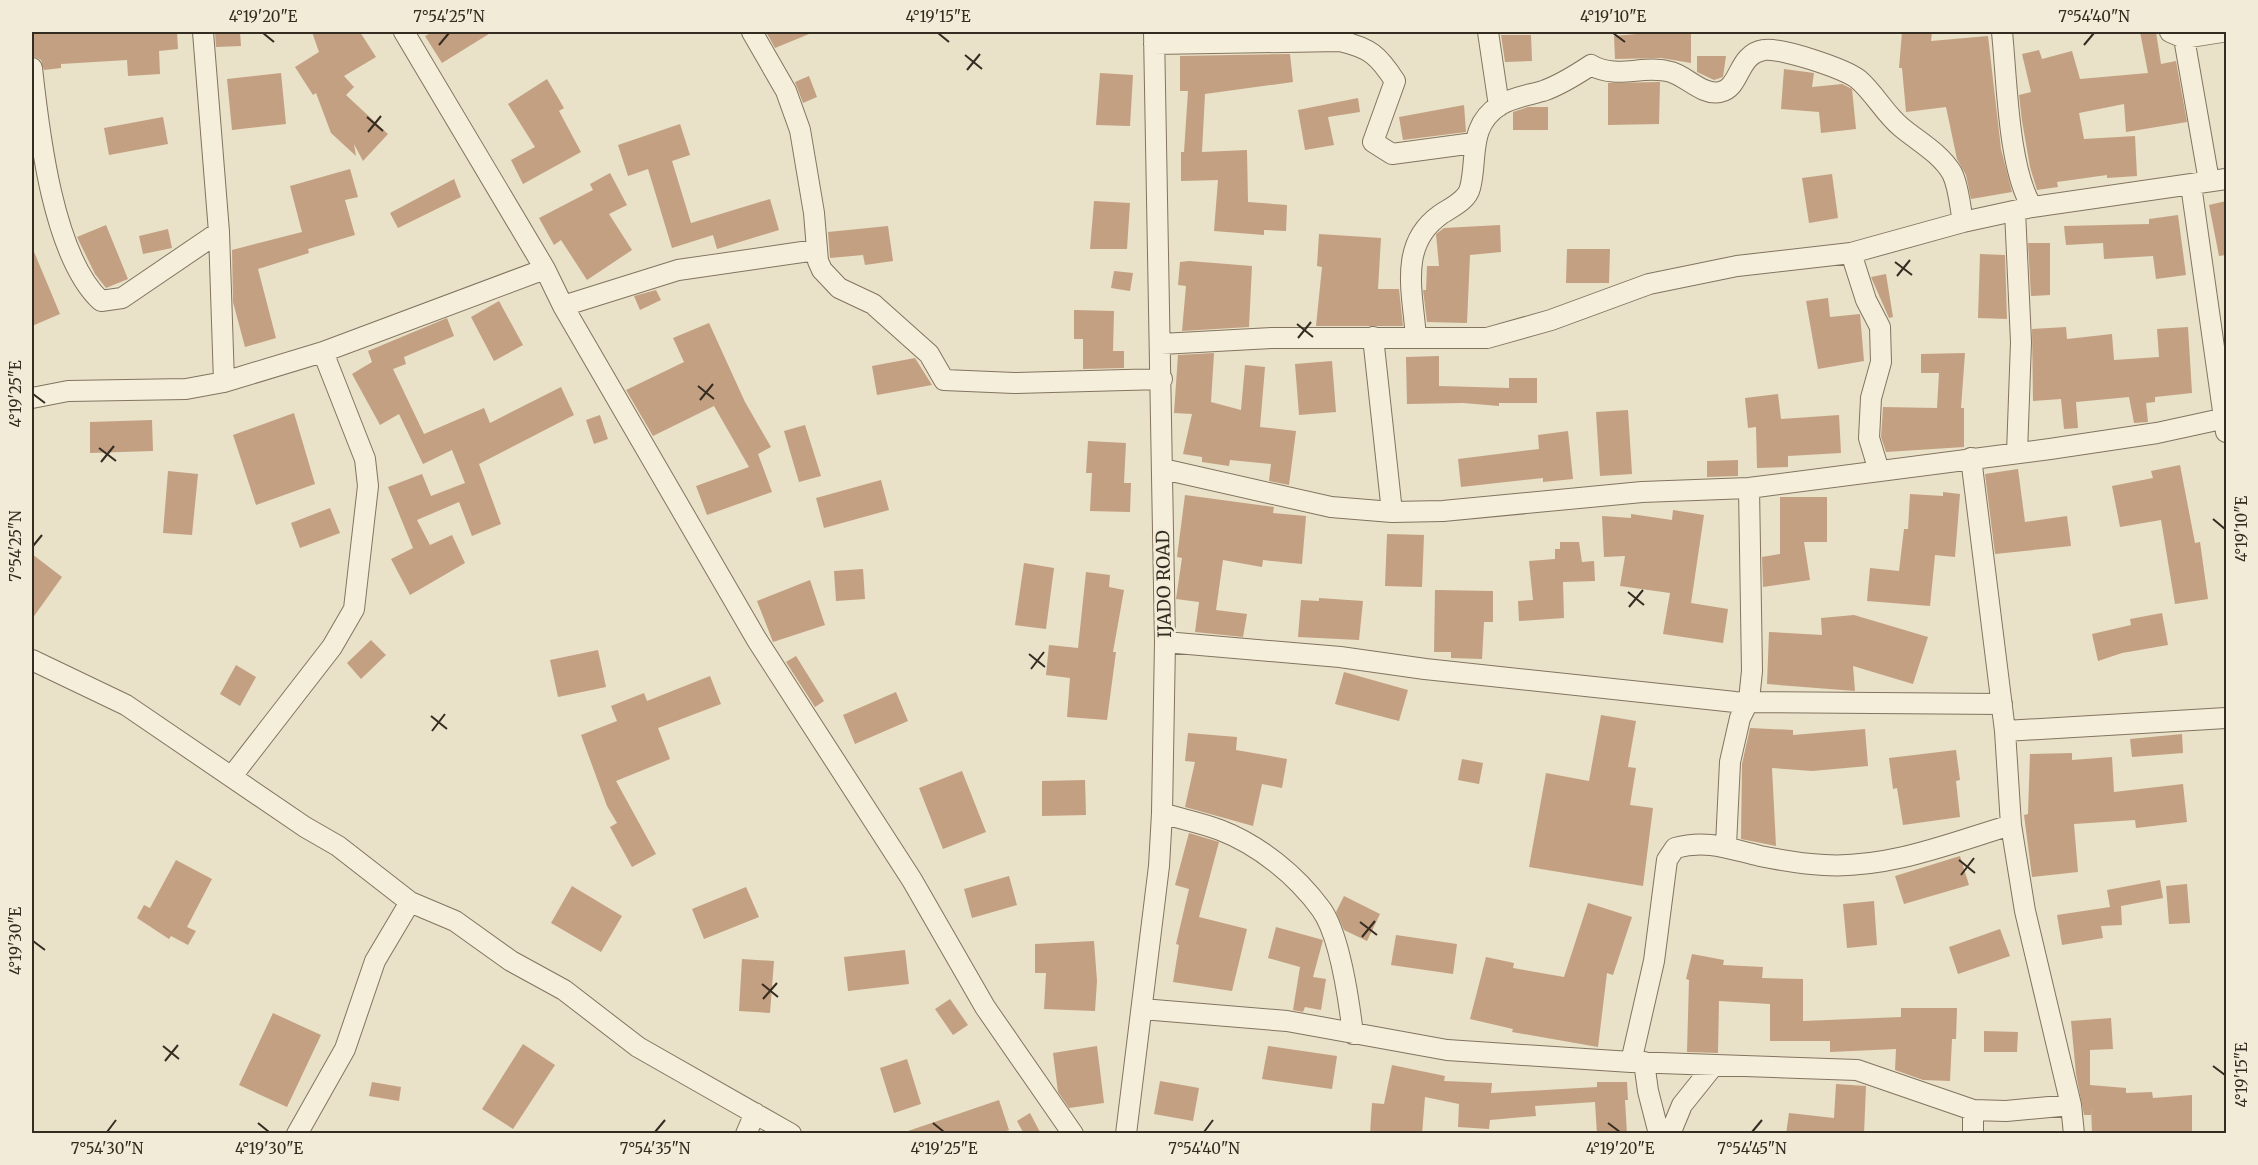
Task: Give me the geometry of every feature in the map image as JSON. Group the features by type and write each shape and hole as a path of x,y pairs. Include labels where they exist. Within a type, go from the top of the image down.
{"street":[{"path":"203,32 219,232 225,382"},
{"path":"404,32 545,269 563,306 757,640 912,880 985,1007 1073,1134"},
{"path":"752,32 786,91 800,130 814,213 818,261 829,279 839,288 873,304 920,345 929,354 944,380 1014,383 1162,379"},
{"path":"1488,32 1498,106"},
{"path":"2002,32 2015,163 2025,196 2017,453"},
{"path":"1162,469 1331,507 1392,512 1443,511 1642,492 1749,488 2225,423 2209,182 2177,34 2222,32"},
{"path":"1154,38 1317,41 1367,39 1395,81 1373,142 1392,154 1474,143"},
{"name":"IJADO ROAD","path":"1126,1134 1159,866 1162,813 1165,642 1154,38"},
{"path":"1416,338 1411,262 1413,248 1420,235 1437,218 1465,198 1470,189 1474,143 1484,123 1498,106 1552,87 1591,64 1600,70 1628,73 1653,68 1672,72 1707,91 1721,92 1732,85 1742,65 1752,54 1765,49 1825,64 1858,80 1889,115 1947,167 1957,190 1963,222"},
{"path":"32,68 52,192 63,236 87,287 101,301 122,298 219,232"},
{"path":"1161,344 1373,337 1487,338 1551,320 1649,284 1737,266 1851,253 1963,222 2024,209 2209,182"},
{"path":"563,306 678,270 816,250"},
{"path":"1851,253 1866,300 1880,327 1881,362 1871,398 1869,438 1879,471"},
{"path":"32,398 68,391 186,389 225,382 323,352 545,269"},
{"path":"1373,337 1392,512"},
{"path":"232,776 332,647 354,609 357,599 368,486 365,459 323,352"},
{"path":"1971,458 2005,731 2011,825 2025,911 2071,1105 2074,1134"},
{"path":"1726,845 1730,762 1740,718 1749,700 1752,650 1749,488"},
{"path":"1165,642 1340,657 1425,669 1716,700 2002,704"},
{"path":"32,660 126,705 338,846 410,902 455,921 511,961 564,990 638,1047 791,1134"},
{"path":"2005,731 2226,718"},
{"path":"1162,813 1219,830 1250,844 1285,870 1322,910 1337,950 1348,992 1353,1034"},
{"path":"1659,1134 1648,1091 1637,1062 1654,961 1667,860 1676,848 1683,845 1726,845 1759,856 1824,866 1883,862 2011,825"},
{"path":"297,1134 345,1049 375,961 410,902"},
{"path":"1142,1009 1287,1021 1447,1050 1637,1062 1857,1070 1973,1110 2006,1111 2071,1105"},
{"path":"1670,1134 1682,1106 1714,1065"},
{"path":"1973,1110 1973,1134"},
{"path":"746,1134 755,1113"}],"building":[{"path":"32,32 177,32 178,49 159,51 160,74 128,76 127,60 61,64 61,68 44,70 41,60 33,56"},
{"path":"215,32 240,32 241,46 216,47"},
{"path":"312,32 360,32 376,57 344,76 354,87 346,95 388,134 363,161 354,144 356,156 331,133 316,93 313,95 295,67 319,52"},
{"path":"433,32 492,32 442,63 425,36"},
{"path":"766,32 814,32 775,48"},
{"path":"1691,32 1691,63 1661,58 1615,59 1614,36"},
{"path":"1902,32 1932,32 1931,41 1988,36 2001,149 2012,192 1971,199 1966,175 1957,159 1946,107 1906,112 1902,68 1899,68"},
{"path":"2140,32 2156,32 2161,64 2176,61 2187,122 2126,132 2124,104 2079,113 2084,139 2135,136 2137,176 2107,178 2107,175 2057,182 2058,187 2037,190 2030,167 2019,95 2031,92 2022,54 2039,50 2042,59 2072,51 2080,79 2148,73"},
{"path":"1501,35 1531,35 1532,61 1505,62"},
{"path":"1290,54 1293,82 1205,94 1202,152 1247,150 1248,202 1287,205 1286,231 1264,230 1264,235 1214,231 1218,180 1181,181 1181,152 1184,152 1188,91 1180,91 1180,56"},
{"path":"1697,56 1726,56 1723,77 1714,80 1697,72"},
{"path":"1784,69 1814,73 1812,87 1842,84 1852,89 1856,129 1821,133 1819,112 1781,109"},
{"path":"281,73 286,124 232,130 227,79"},
{"path":"1100,73 1133,75 1130,126 1096,125"},
{"path":"809,76 817,97 803,103 795,82"},
{"path":"547,79 564,108 559,111 581,152 523,184 511,160 535,147 508,104"},
{"path":"1660,82 1659,124 1608,125 1608,83"},
{"path":"1358,98 1360,112 1328,117 1334,145 1305,150 1298,110"},
{"path":"1464,105 1466,132 1403,140 1399,117"},
{"path":"1528,107 1548,107 1548,130 1513,130 1513,112"},
{"path":"163,117 168,144 109,155 104,128"},
{"path":"680,124 690,155 672,161 691,223 770,199 779,230 717,249 713,235 672,248 648,169 628,176 618,145"},
{"path":"350,169 358,197 345,200 355,235 308,249 309,253 258,269 276,338 245,347 233,302 232,250 302,232 290,186"},
{"path":"610,173 627,205 609,214 632,250 587,280 561,240 554,245 539,218 593,190 590,184"},
{"path":"1832,174 1838,218 1809,223 1802,178"},
{"path":"454,179 461,197 398,228 390,213"},
{"path":"1094,201 1130,203 1127,249 1090,249"},
{"path":"2226,201 2226,255 2219,256 2209,205"},
{"path":"2178,215 2186,275 2156,279 2153,256 2104,259 2103,243 2066,245 2064,226 2149,224 2149,219"},
{"path":"106,225 128,279 106,288 95,274 77,237"},
{"path":"1500,225 1501,252 1470,255 1467,323 1427,322 1423,290 1426,290 1427,266 1439,266 1436,234 1444,228"},
{"path":"888,226 893,261 865,265 863,255 830,258 828,232"},
{"path":"168,229 172,248 143,254 139,236"},
{"path":"1319,234 1381,238 1378,289 1399,289 1403,326 1316,326 1322,267 1317,266"},
{"path":"2028,243 2050,243 2050,295 2031,296"},
{"path":"32,247 60,314 32,326"},
{"path":"1567,249 1610,249 1609,283 1566,283"},
{"path":"1980,254 2005,255 2007,319 1978,318"},
{"path":"1180,262 1252,266 1249,327 1182,331 1186,286 1178,285"},
{"path":"1114,271 1133,273 1130,291 1111,288"},
{"path":"1886,274 1893,317 1889,318 1871,277"},
{"path":"656,290 661,300 640,310 634,296"},
{"path":"1828,298 1830,317 1860,314 1864,361 1818,369 1806,301"},
{"path":"499,301 523,345 494,361 471,317"},
{"path":"1074,310 1114,311 1113,351 1124,351 1124,368 1083,369 1083,339 1074,339"},
{"path":"447,318 454,336 404,357 406,364 393,369 424,434 484,408 490,423 561,387 574,415 479,464 501,524 472,536 459,502 417,520 430,545 452,535 465,563 410,595 391,559 413,548 388,487 422,474 431,496 465,483 452,450 423,464 399,414 380,425 352,374 372,362 368,351"},
{"path":"709,323 745,402 771,447 758,454 772,492 707,515 696,486 749,467 714,406 653,436 626,390 684,362 673,338"},
{"path":"2066,327 2067,339 2112,334 2114,360 2159,357 2157,329 2188,327 2192,393 2155,397 2155,402 2146,403 2148,422 2134,423 2129,397 2076,402 2078,428 2064,429 2061,399 2033,401 2032,329"},
{"path":"1214,353 1211,402 1241,410 1245,365 1265,367 1260,427 1296,431 1289,485 1269,481 1271,464 1230,460 1229,466 1202,462 1202,457 1183,454 1192,414 1174,413 1178,355"},
{"path":"1965,353 1961,408 1964,408 1964,447 1886,452 1881,437 1883,407 1937,408 1939,373 1921,373 1921,354"},
{"path":"1439,356 1439,386 1509,388 1509,378 1537,378 1537,403 1499,403 1499,406 1463,403 1407,404 1406,357"},
{"path":"915,358 932,385 877,395 872,366"},
{"path":"1332,361 1336,412 1299,415 1295,364"},
{"path":"1778,394 1781,419 1839,415 1841,453 1788,456 1788,467 1757,468 1756,427 1748,428 1745,398"},
{"path":"1628,410 1632,474 1600,476 1596,412"},
{"path":"294,413 315,484 256,505 233,435"},
{"path":"600,415 608,439 594,444 586,420"},
{"path":"152,420 153,451 90,453 90,422"},
{"path":"805,425 821,476 799,482 784,431"},
{"path":"1568,431 1573,479 1543,482 1543,478 1461,487 1458,459 1539,449 1538,435"},
{"path":"1088,441 1126,443 1124,483 1131,483 1130,512 1090,511 1092,473 1086,473"},
{"path":"1738,460 1738,476 1707,477 1707,461"},
{"path":"2180,465 2195,543 2200,542 2208,599 2175,604 2161,520 2120,527 2112,486 2153,478 2151,471"},
{"path":"2018,469 2025,522 2067,516 2071,546 1995,554 1985,474"},
{"path":"168,471 198,474 192,535 163,533"},
{"path":"881,480 889,510 824,528 816,498"},
{"path":"1943,492 1960,494 1955,557 1935,555 1930,606 1867,601 1870,568 1899,571 1904,529 1908,529 1910,494 1943,496"},
{"path":"1185,495 1274,507 1273,513 1306,516 1302,564 1263,560 1262,567 1223,560 1216,610 1247,614 1243,637 1195,632 1199,602 1176,599 1182,558 1177,557"},
{"path":"1780,497 1827,497 1827,542 1804,542 1810,580 1763,587 1762,557 1780,554"},
{"path":"330,508 340,533 300,548 291,523"},
{"path":"1673,510 1704,515 1691,603 1728,609 1723,643 1663,634 1670,593 1620,586 1625,556 1604,557 1602,516 1631,518 1631,514 1672,520"},
{"path":"1387,534 1424,535 1422,587 1385,586"},
{"path":"1560,542 1579,542 1582,562 1594,561 1595,581 1563,582 1564,618 1519,621 1518,601 1533,600 1529,561 1555,559 1555,549 1560,549"},
{"path":"32,554 62,577 32,619"},
{"path":"1024,563 1054,568 1046,629 1015,625"},
{"path":"863,569 865,599 836,601 834,571"},
{"path":"1086,572 1110,575 1109,587 1124,590 1113,652 1116,652 1107,720 1067,717 1070,678 1046,675 1049,645 1078,648"},
{"path":"810,580 825,625 773,642 757,601"},
{"path":"1435,590 1493,591 1493,622 1484,622 1482,659 1451,658 1451,652 1434,652"},
{"path":"1319,598 1363,601 1359,640 1298,637 1301,600 1319,601"},
{"path":"2162,613 2168,645 2122,653 2098,661 2092,634 2131,625 2130,619"},
{"path":"1854,615 1928,637 1913,684 1853,666 1855,691 1767,684 1769,632 1822,635 1821,618"},
{"path":"371,640 386,655 361,679 347,663"},
{"path":"598,650 606,687 558,697 550,660"},
{"path":"796,656 824,701 815,707 786,662"},
{"path":"236,665 256,677 240,706 220,694"},
{"path":"1344,672 1408,690 1399,721 1335,704"},
{"path":"710,676 721,704 658,728 670,759 616,781 656,854 632,867 610,827 617,823 607,806 581,735 617,721 611,706 644,693 647,701"},
{"path":"896,692 908,721 855,744 843,715"},
{"path":"1601,715 1636,721 1628,767 1636,768 1630,805 1653,808 1643,886 1529,867 1546,773 1589,781"},
{"path":"1750,728 1793,730 1793,735 1865,729 1868,766 1812,771 1772,768 1776,846 1741,839 1742,764"},
{"path":"1188,733 1237,737 1236,750 1287,759 1282,788 1262,784 1253,826 1185,807 1195,762 1185,761"},
{"path":"2182,734 2183,753 2132,757 2130,739"},
{"path":"1956,750 1960,780 1956,781 1960,817 1903,825 1897,788 1893,789 1889,758"},
{"path":"2072,753 2072,760 2112,757 2114,792 2183,784 2187,822 2136,828 2135,820 2074,824 2078,872 2032,877 2024,815 2028,814 2030,754"},
{"path":"1462,759 1483,763 1479,784 1458,780"},
{"path":"962,771 986,832 943,849 919,788"},
{"path":"1085,780 1086,815 1042,816 1042,781"},
{"path":"1189,833 1219,842 1199,917 1247,929 1232,991 1173,982 1179,945 1176,944 1189,889 1175,885"},
{"path":"1960,856 1969,885 1904,904 1895,876"},
{"path":"176,860 212,879 187,927 196,931 188,945 171,936 169,939 137,918 144,905 150,908"},
{"path":"1009,876 1017,905 972,918 964,889"},
{"path":"2160,880 2163,898 2121,906 2122,925 2101,926 2103,938 2062,945 2057,915 2110,907 2107,890"},
{"path":"2187,884 2190,923 2169,924 2166,886"},
{"path":"572,886 622,916 601,952 551,923"},
{"path":"746,887 759,917 704,939 692,909"},
{"path":"1344,896 1380,914 1367,941 1344,930 1336,912"},
{"path":"1874,901 1877,945 1847,948 1843,904"},
{"path":"1588,903 1632,917 1613,975 1607,973 1598,1047 1512,1032 1513,1029 1470,1019 1486,957 1514,963 1513,968 1564,977"},
{"path":"1276,927 1323,940 1313,977 1326,979 1321,1010 1305,1007 1303,1012 1293,1010 1300,967 1268,958"},
{"path":"2000,929 2010,956 1958,974 1949,947"},
{"path":"1396,935 1457,944 1453,974 1391,965"},
{"path":"1094,941 1097,981 1095,1011 1044,1009 1046,973 1035,973 1035,944"},
{"path":"905,950 909,984 848,991 844,957"},
{"path":"1692,954 1724,960 1723,965 1763,967 1762,978 1803,979 1803,1021 1901,1017 1901,1008 1957,1008 1956,1039 1952,1039 1950,1081 1923,1080 1895,1070 1896,1049 1830,1052 1830,1041 1770,1041 1770,1004 1719,1001 1718,1053 1687,1052 1689,980 1686,979"},
{"path":"742,959 774,961 770,1013 739,1011"},
{"path":"950,999 968,1025 953,1035 935,1009"},
{"path":"273,1013 321,1035 287,1107 239,1085"},
{"path":"2111,1018 2113,1049 2090,1050 2090,1085 2126,1088 2126,1093 2152,1092 2153,1098 2192,1095 2192,1134 2092,1134 2091,1107 2091,1115 2084,1115 2076,1074 2071,1021"},
{"path":"1984,1031 2018,1032 2017,1052 1984,1052"},
{"path":"523,1044 555,1065 513,1129 482,1109"},
{"path":"1097,1046 1104,1103 1069,1108 1058,1092 1053,1053"},
{"path":"1268,1046 1337,1056 1332,1089 1262,1079"},
{"path":"907,1059 921,1104 894,1113 880,1068"},
{"path":"1392,1065 1445,1076 1444,1081 1492,1083 1491,1093 1597,1087 1597,1082 1627,1082 1628,1100 1625,1100 1627,1134 1597,1134 1595,1102 1535,1106 1536,1116 1490,1120 1489,1129 1458,1127 1459,1104 1425,1097 1422,1134 1370,1134 1372,1103 1384,1104"},
{"path":"1160,1081 1199,1088 1193,1121 1154,1114"},
{"path":"372,1082 401,1087 399,1101 369,1096"},
{"path":"1836,1084 1866,1086 1864,1134 1786,1134 1789,1113 1834,1118"},
{"path":"999,1100 1009,1130 999,1134 909,1134 908,1131"},
{"path":"1030,1113 1041,1134 1024,1134 1017,1121"}]}
